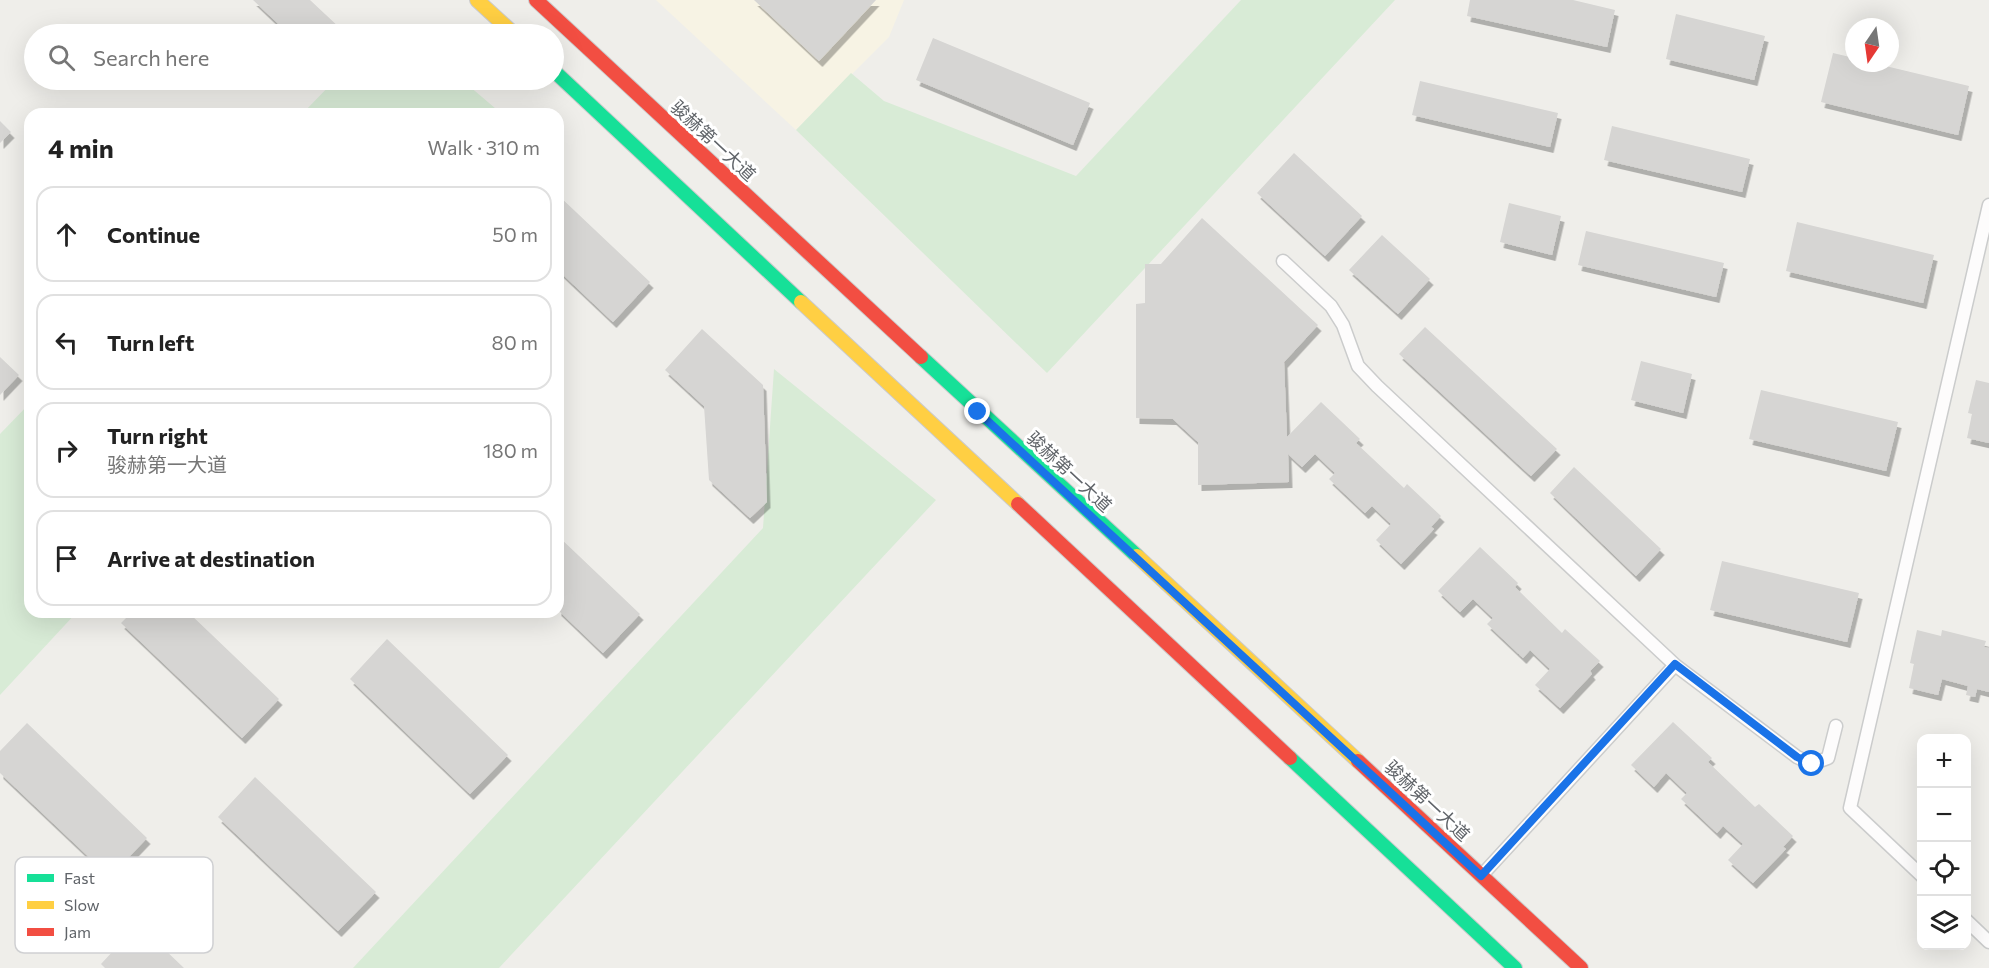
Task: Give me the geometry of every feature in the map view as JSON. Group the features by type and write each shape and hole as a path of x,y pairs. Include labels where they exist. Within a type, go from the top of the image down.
{"main road":[{"path":"477,0 503,24"},
{"name":"骏赫第一大道","path":"536,0 562,24"},
{"name":"骏赫第一大道","path":"564,26 1581,968"},
{"path":"564,80 1515,968"}],"lane":[{"path":"1917,871 1850,808 1989,205"},
{"path":"1284,261 1331,306 1343,325 1358,366 1377,386 1675,664 1797,757 1812,764 1828,758 1836,726"},
{"path":"1481,876 1675,664"},
{"path":"1971,925 1989,942"}],"shaded area":[{"path":"656,0 904,0 889,37 796,130"}],"green space":[{"path":"1241,0 1395,0 1047,373 796,130 851,73 884,101 1076,176"},
{"path":"325,90 474,90 495,108 308,108"},
{"path":"774,369 936,500 499,968 353,968 763,528"},
{"path":"24,409 24,618 71,618 0,695 0,434"}],"building":[{"path":"253,0 310,0 336,24 278,24"},
{"path":"754,0 876,0 819,61"},
{"path":"1470,0 1573,0 1615,10 1607,47 1467,16"},
{"path":"1676,14 1765,36 1754,80 1666,59"},
{"path":"933,38 1090,103 1073,145 916,80"},
{"path":"1833,53 1845,56 1845,72 1899,72 1899,69 1969,86 1958,135 1821,102"},
{"path":"1420,81 1558,113 1550,147 1412,115"},
{"path":"0,121 11,132 0,143"},
{"path":"1612,126 1750,159 1742,192 1604,160"},
{"path":"1294,153 1362,216 1325,256 1257,193"},
{"path":"564,201 650,282 613,322 564,276"},
{"path":"1509,203 1561,216 1552,255 1500,242"},
{"path":"1202,218 1318,325 1284,362 1287,437 1321,402 1360,439 1356,443 1404,488 1407,484 1441,516 1431,527 1434,529 1401,564 1376,540 1391,524 1372,506 1365,513 1329,479 1335,473 1315,454 1302,467 1288,454 1289,482 1198,485 1198,442 1173,419 1136,418 1136,304 1145,303 1145,264 1161,264"},
{"path":"1797,222 1934,255 1923,303 1786,271"},
{"path":"1586,231 1724,263 1716,297 1578,265"},
{"path":"1382,235 1430,279 1398,314 1349,270"},
{"path":"1425,327 1557,449 1531,476 1399,354"},
{"path":"702,329 763,385 767,502 750,518 709,480 704,406 665,370"},
{"path":"0,357 19,375 0,395"},
{"path":"1641,361 1692,374 1683,413 1631,400"},
{"path":"1976,380 1989,383 1989,443 1967,438 1972,414 1968,413"},
{"path":"1761,390 1898,422 1886,471 1749,439"},
{"path":"1574,467 1661,549 1636,576 1550,493"},
{"path":"564,542 640,614 603,653 564,616"},
{"path":"1480,547 1518,583 1515,587 1562,633 1565,629 1600,661 1590,671 1592,674 1560,708 1535,685 1550,669 1530,650 1523,658 1487,624 1493,618 1473,599 1460,612 1438,591"},
{"path":"1722,561 1859,593 1847,642 1710,610"},
{"path":"126,618 194,618 279,699 242,738 121,623"},
{"path":"1917,630 1941,636 1942,630 1986,641 1984,647 1989,648 1989,692 1977,689 1975,697 1966,695 1968,686 1942,679 1938,695 1909,688 1914,664 1910,663"},
{"path":"387,639 508,755 470,794 350,679"},
{"path":"1673,722 1712,758 1708,762 1755,807 1759,804 1793,836 1783,847 1786,849 1753,883 1728,860 1743,844 1723,826 1717,833 1681,799 1687,793 1666,773 1654,787 1631,765"},
{"path":"27,723 147,838 129,857 89,857 0,773 0,751"},
{"path":"255,777 376,892 338,931 218,817"},
{"path":"111,953 168,953 184,968 105,968 101,964"}],"traffic: fast":[{"path":"564,80 801,302"},
{"path":"921,357 1137,556"},
{"path":"1290,758 1515,968"}],"traffic: slow":[{"path":"477,0 503,24"},
{"path":"801,302 1018,504"},
{"path":"1137,556 1358,761"}],"traffic: jam":[{"path":"536,0 562,24"},
{"path":"564,26 921,357"},
{"path":"1018,504 1290,758"},
{"path":"1358,761 1581,968"}],"route":[{"path":"978,412 1481,876 1675,664 1797,757 1812,764"}]}
